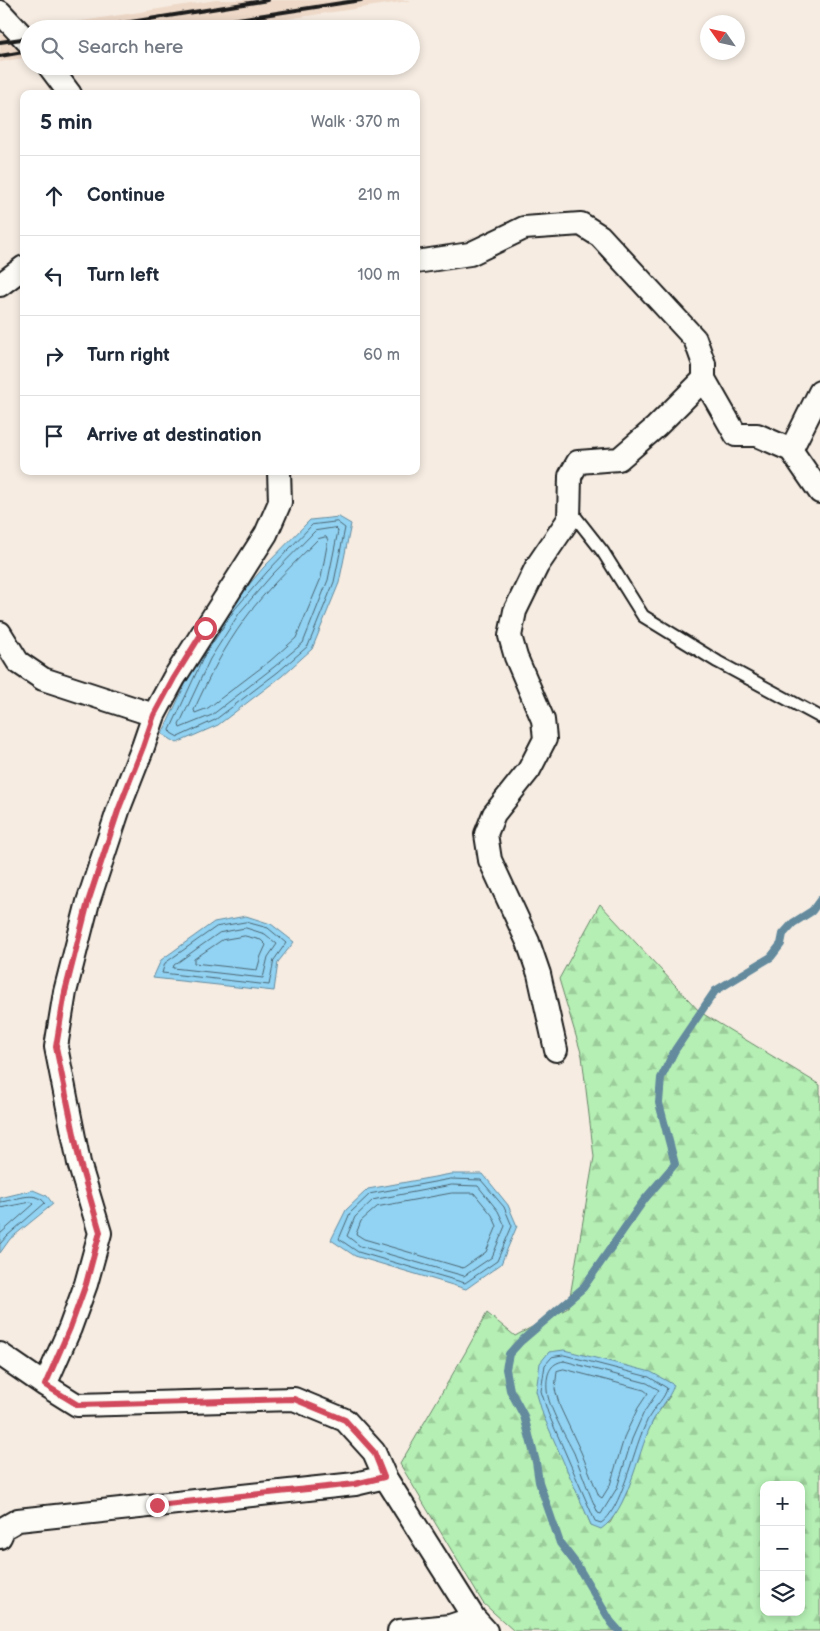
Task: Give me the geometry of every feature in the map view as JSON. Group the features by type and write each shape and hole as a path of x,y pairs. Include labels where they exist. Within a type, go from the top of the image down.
{"street":[{"path":"0,12 20,33"},
{"path":"56,75 67,90"},
{"path":"420,261 470,254 524,228 581,224 600,236 695,339 704,364 704,379 736,435 757,435 791,450 820,492"},
{"path":"0,285 20,270"},
{"path":"556,1050 539,974 528,942 490,860 486,834 494,814 529,770 545,739 543,720 516,657 510,636 515,611 537,566 569,519 570,476 578,462 619,459 656,428 704,379"},
{"path":"791,450 820,392"},
{"path":"45,1385 70,1328 86,1284 100,1232 80,1163 56,1047 65,992 88,902 119,808 154,715 179,670 266,534 280,502 279,475"},
{"path":"0,633 18,662 43,679 154,715"},
{"path":"0,1354 78,1405 294,1399 345,1420 374,1452 384,1477 480,1625"},
{"path":"0,1537 4,1528 18,1520 355,1484 384,1477"},
{"path":"399,1631 480,1625"}],"lane":[{"path":"569,508 603,552 643,616 718,662 820,717"}],"shaded area":[{"path":"216,0 414,0 280,20 88,20"},
{"path":"20,31 20,59 0,62 0,34"}],"green space":[{"path":"600,904 700,1012 820,1085 820,1631 514,1631 483,1603 400,1464 487,1313 515,1336 568,1308 594,1157 582,1056 559,979","holes":["670,1396 655,1417 642,1443 627,1492 610,1523 591,1525 564,1459"]}],"water":[{"path":"339,517 351,524 339,583 312,649 282,676 218,725 177,743 162,734 200,653 231,606 263,568 310,520"},
{"path":"246,916 271,924 294,942 278,962 274,991 153,978 161,960 214,922"},
{"path":"451,1174 483,1174 508,1205 517,1226 501,1264 466,1289 355,1256 331,1240 346,1210 368,1189"},
{"path":"33,1190 47,1196 53,1204 10,1239 0,1253 0,1198"},
{"path":"564,1350 651,1372 674,1385 651,1425 625,1496 610,1521 601,1529 591,1525 543,1415 536,1391 540,1363 549,1352"}],"waterway":[{"path":"619,1631 611,1622 577,1565 560,1543 539,1482 536,1462 524,1416 510,1390 506,1369 509,1354 520,1342 583,1288 644,1200 675,1164 659,1103 661,1078 675,1050 715,991 771,957 781,944 783,934 793,923 812,911 820,900"}],"railway":[{"path":"143,20 268,0"},
{"path":"232,20 361,0"},
{"path":"0,42 20,39"},
{"path":"0,56 20,53"}],"route":[{"path":"157,1505 355,1484 384,1477 374,1452 345,1420 294,1399 78,1405 45,1385 70,1328 86,1284 100,1232 80,1163 56,1047 65,992 88,902 119,808 154,715 205,628"}]}
